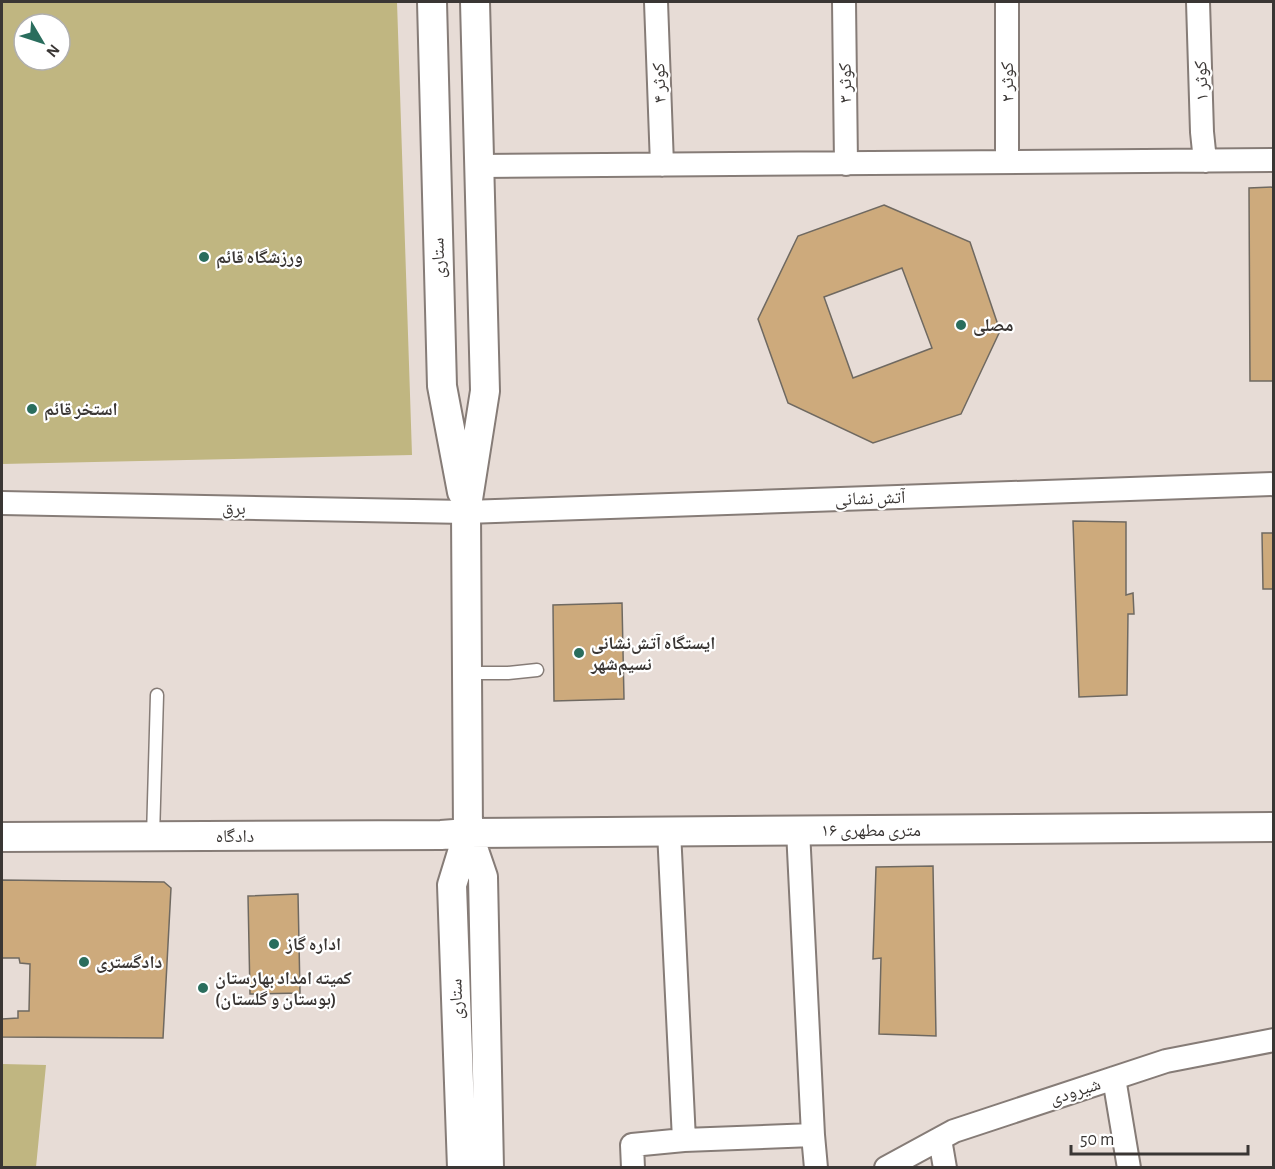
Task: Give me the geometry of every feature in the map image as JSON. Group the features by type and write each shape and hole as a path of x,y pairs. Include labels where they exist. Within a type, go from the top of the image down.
{"street":[{"name":"ستاری","path":"432,2 442,386 466,512"},
{"name":"ستاری","path":"462,1167 452,885 468,833 466,512 485,391 475,2"},
{"name":"کوثر ۴","path":"656,2 662,165"},
{"name":"کوثر ۳","path":"844,2 846,164"},
{"name":"کوثر ۲","path":"1007,2 1007,162"},
{"name":"کوثر ۱","path":"1198,2 1205,161"},
{"path":"479,166 1274,160"},
{"name":"آتش نشانی","path":"466,512 1274,484"},
{"name":"برق","path":"2,503 466,512"},
{"name":"۱۶ متری مطهری","path":"468,833 1274,826"},
{"path":"798,830 816,1167"},
{"path":"669,831 684,1140"},
{"name":"ستاری","path":"468,833 483,877 489,1167"},
{"name":"دادگاه","path":"2,837 429,836 468,833"},
{"name":"شیرودی","path":"886,1167 954,1131 1114,1078 1166,1061 1274,1040"},
{"path":"1114,1078 1130,1167"},
{"path":"633,1167 632,1145 684,1140 813,1135"},
{"path":"940,1139 945,1167"}],"lane":[{"path":"467,673 537,670"},
{"path":"153,837 157,695"}],"shaded area":[{"name":"ورزشگاه قائم","path":"2,2 397,2 412,455 2,464"},
{"path":"2,1064 46,1065 36,1167 2,1167"}],"building":[{"path":"1274,187 1274,381 1250,381 1249,188"},
{"name":"مصلی","path":"884,205 970,242 1000,331 961,414 873,443 788,403 758,319 798,236","holes":["902,268 932,348 853,378 824,297"]},
{"path":"1073,521 1126,522 1126,595 1133,593 1134,614 1128,614 1127,695 1079,697"},
{"path":"1262,533 1274,533 1274,589 1263,589"},
{"path":"622,603 624,699 554,701 553,605"},
{"path":"933,866 936,1036 879,1034 881,958 873,959 876,867"},
{"name":"دادگستری","path":"2,880 164,882 171,888 163,1038 2,1037"},
{"name":"اداره گاز","path":"298,894 300,993 250,994 248,896"},
{"path":"2,958 19,958 20,963 30,964 29,1011 18,1011 18,1018 2,1019"}],"place":[{"name":"ورزشگاه قائم","path":"204,257"},
{"name":"مصلی","path":"961,325"},
{"name":"استخر قائم","path":"32,409"},
{"name":"ایستگاه آتش‌نشانی نسیم‌شهر","path":"579,653"},
{"name":"اداره گاز","path":"274,944"},
{"name":"دادگستری","path":"84,962"},
{"name":"کمیته امداد بهارستان (بوستان و گلستان)","path":"203,988"}]}
